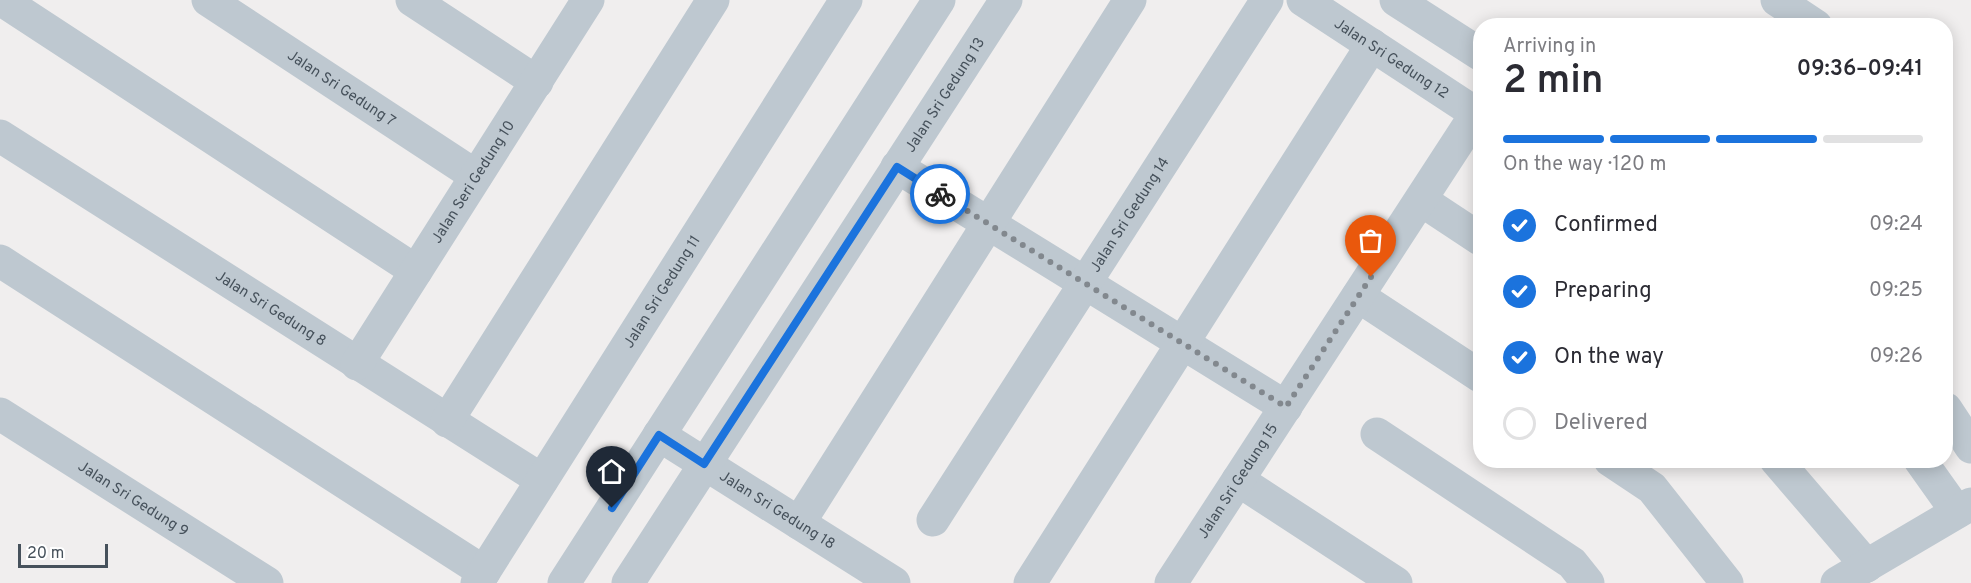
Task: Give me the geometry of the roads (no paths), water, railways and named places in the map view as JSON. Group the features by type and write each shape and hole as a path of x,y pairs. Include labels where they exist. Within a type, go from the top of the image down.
{"street":[{"name":"Jalan Sri Gedung 7","path":"208,0 476,176"},
{"path":"412,0 537,82"},
{"name":"Jalan Seri Gedung 10","path":"357,364 588,0"},
{"path":"447,421 713,0"},
{"name":"Jalan Sri Gedung 11","path":"481,578 846,0"},
{"path":"564,583 939,0"},
{"name":"Jalan Sri Gedung 13","path":"628,583 1006,0"},
{"path":"799,523 1130,0"},
{"name":"Jalan Sri Gedung 14","path":"933,520 1267,0"},
{"name":"Jalan Sri Gedung 12","path":"1303,0 1473,109"},
{"path":"1396,0 1473,50"},
{"path":"1778,0 1804,18"},
{"path":"6,11 416,272"},
{"path":"1030,583 1372,45"},
{"name":"Jalan Sri Gedung 15","path":"1171,583 1473,122"},
{"name":"Jalan Sri Gedung 8","path":"0,136 542,480"},
{"path":"897,167 1286,407"},
{"path":"1421,200 1473,234"},
{"path":"0,261 481,578"},
{"path":"1358,296 1473,371"},
{"name":"Jalan Sri Gedung 9","path":"0,414 267,583"},
{"path":"1953,420 1971,447"},
{"path":"1377,434 1572,563 1588,583"},
{"name":"Jalan Sri Gedung 18","path":"659,435 894,583"},
{"path":"1622,468 1652,488 1727,583"},
{"path":"1783,468 1867,566"},
{"path":"1838,583 1964,508 1927,468"},
{"path":"1238,480 1396,583"}]}
